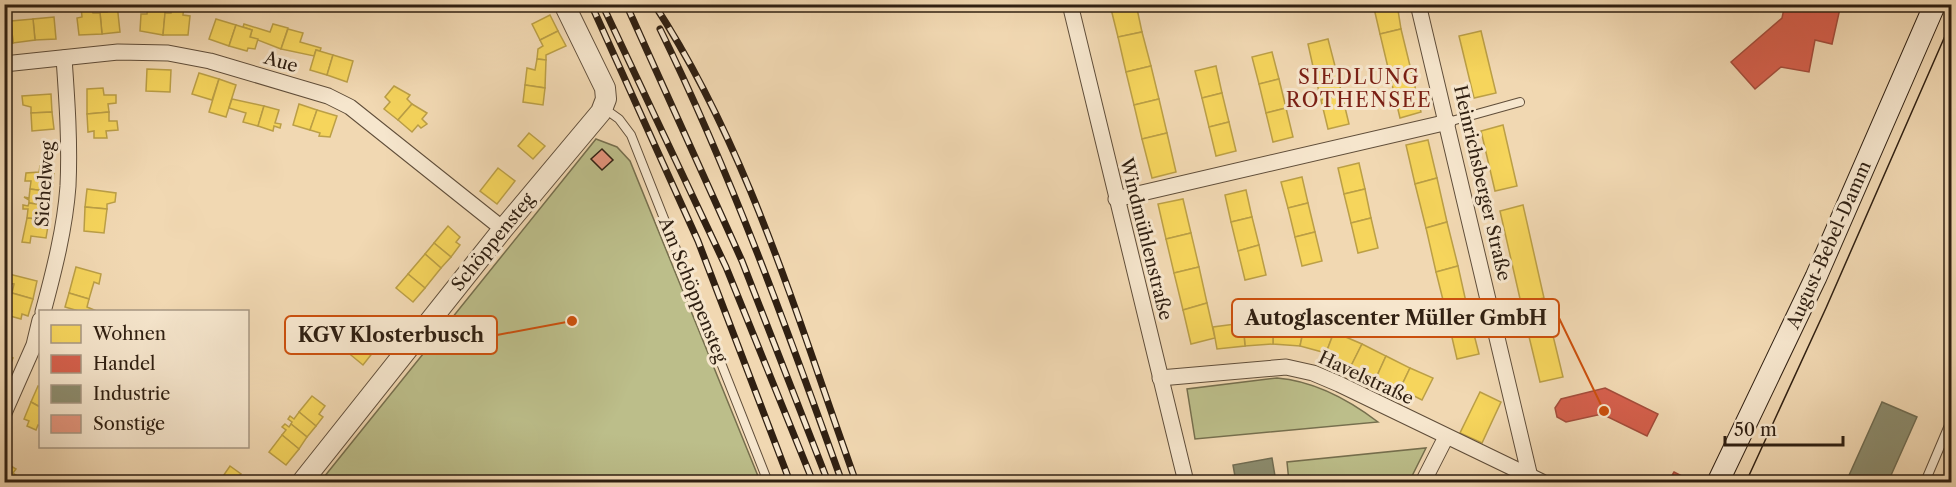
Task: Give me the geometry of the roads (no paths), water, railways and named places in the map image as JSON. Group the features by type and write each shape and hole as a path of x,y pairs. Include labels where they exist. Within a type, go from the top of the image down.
{"main road":[{"name":"August-Bebel-Damm","path":"1718,483 1816,277 1935,4"}],"street":[{"path":"564,4 603,83 606,99 603,108"},
{"name":"Windmühlenstraße","path":"1070,4 1186,483"},
{"name":"Heinrichsberger Straße","path":"1418,4 1536,480"},
{"name":"Aue","path":"4,64 118,52 168,53 210,61 328,96 350,107 502,229"},
{"name":"Sichelweg","path":"43,310 62,234 68,187 69,129 64,58"},
{"name":"Schöppensteg","path":"302,483 502,229 603,108"},
{"path":"1116,199 1448,122"},
{"path":"4,413 34,345 39,324"},
{"name":"Havelstraße","path":"1160,378 1268,367 1295,368 1339,384 1536,480"},
{"path":"1423,483 1446,437"}],"lane":[{"path":"1448,122 1520,102"},
{"name":"Am Schöppensteg","path":"603,108 619,119 631,135 768,483"},
{"path":"1925,483 1950,423"}],"tram line":[{"path":"1746,482 1826,308 1952,20"}],"railway":[{"path":"591,4 698,241 790,482"},
{"path":"602,4 726,267 813,482"},
{"path":"626,4 742,261 828,482"},
{"path":"654,4 688,60 744,177 792,298 856,482"},
{"path":"660,29 735,197 842,482"}],"place":[{"name":"KGV Klosterbusch","path":"572,321"},
{"name":"Autoglascenter Müller GmbH","path":"1604,411"}],"district":[{"name":"SIEDLUNG ROTHENSEE","path":"1359,88"}]}
